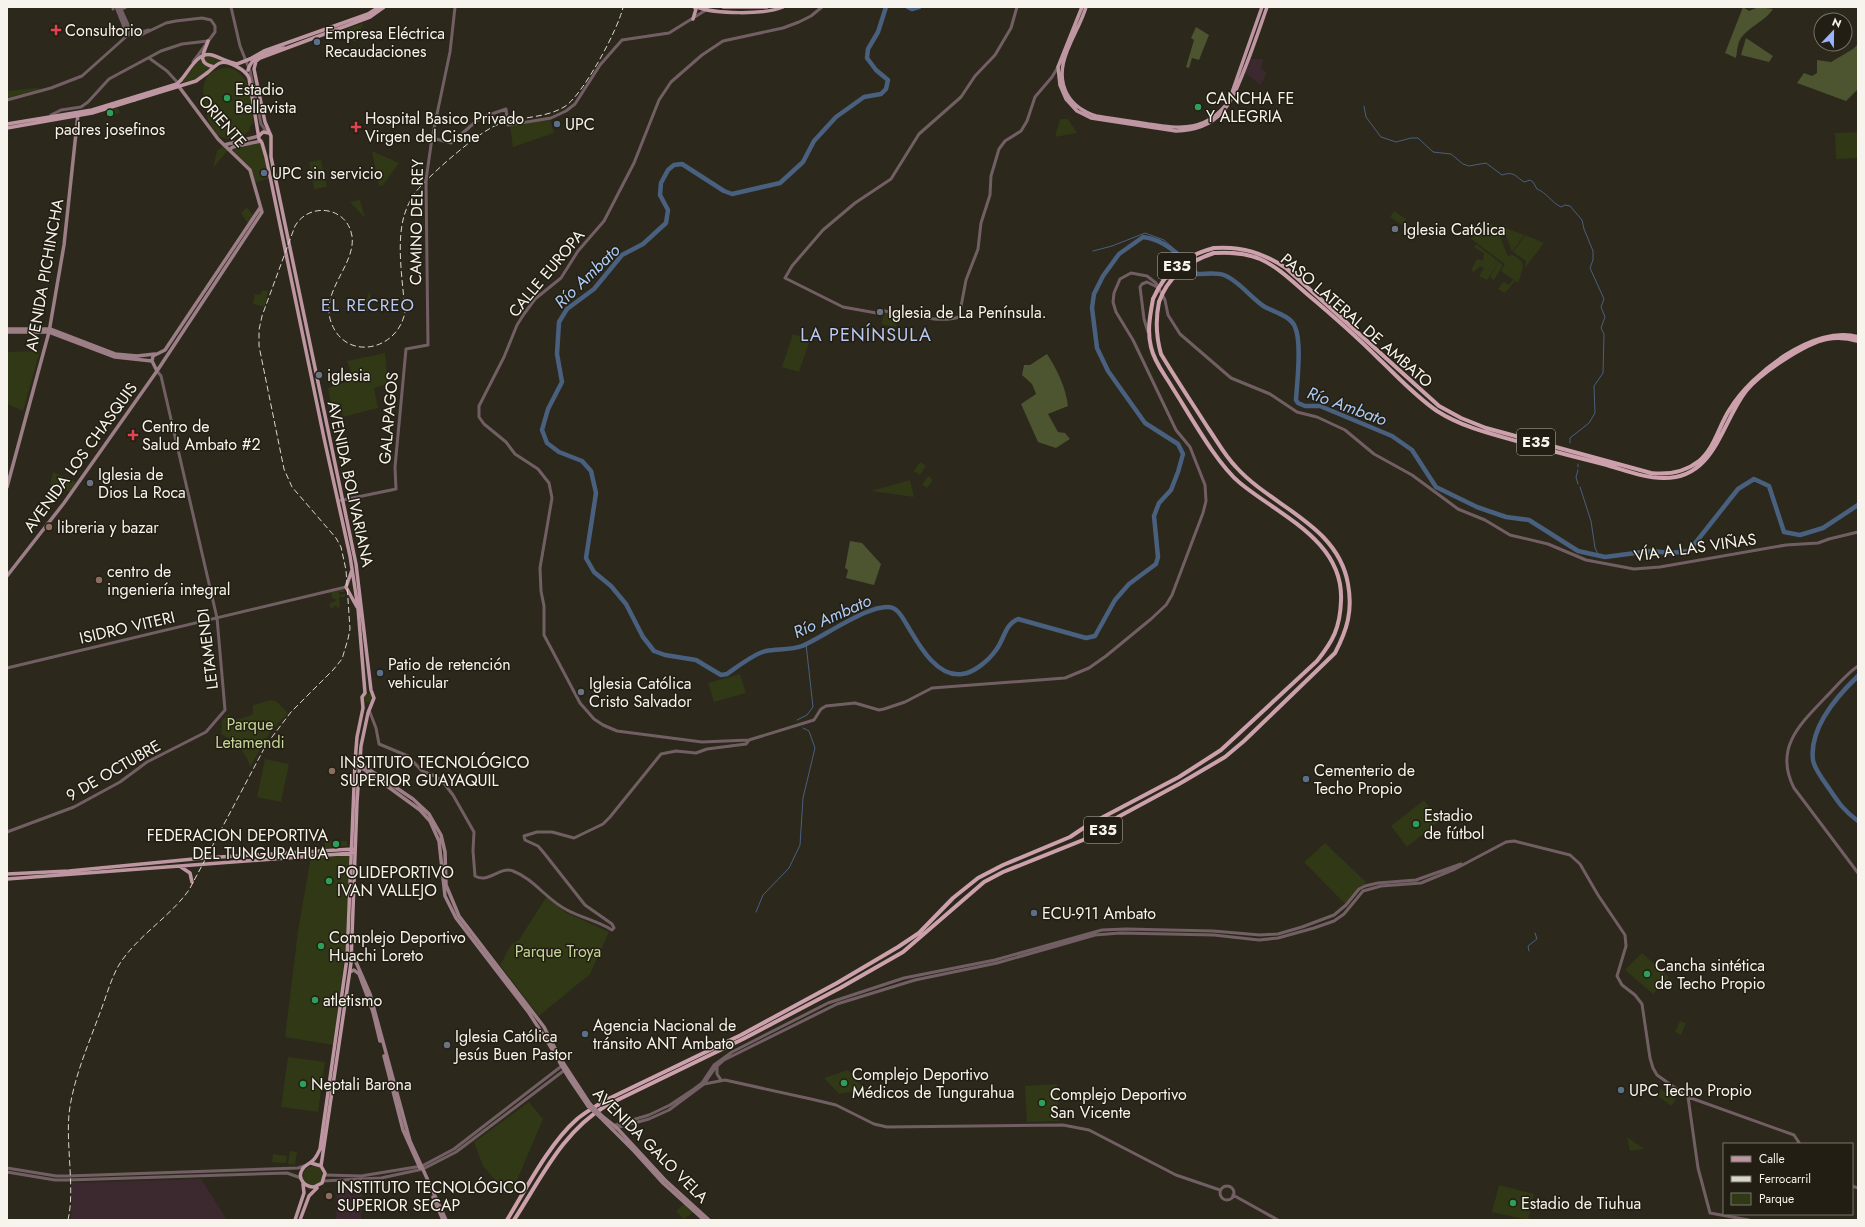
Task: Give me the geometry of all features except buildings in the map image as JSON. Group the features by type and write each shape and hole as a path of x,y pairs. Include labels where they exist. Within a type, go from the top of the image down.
{"highway":[{"name":"PASO LATERAL DE AMBATO","path":"507,1220 552,1147 576,1120 586,1112 604,1101 741,1035 837,983 919,933 953,898 978,878 1003,865 1070,837 1088,825 1185,773 1221,750 1311,667 1330,645 1340,618 1341,602 1340,578 1334,563 1322,547 1309,534 1240,482 1228,471 1218,458 1155,358 1151,349 1148,322 1153,299 1169,273 1180,263 1195,253 1214,248 1237,247 1250,250 1286,268 1423,394 1453,414 1486,428 1651,473 1676,472 1685,470 1700,460 1711,447 1729,409 1744,388 1761,372 1802,346 1818,338 1837,335 1858,337"},
{"name":"PASO LATERAL DE AMBATO","path":"514,1220 561,1145 589,1116 607,1105 743,1039 840,988 903,952 922,937 959,902 984,882 1004,872 1098,834 1118,817 1225,757 1244,741 1335,654 1350,619 1350,596 1347,576 1340,560 1328,541 1245,477 1224,453 1161,354 1155,323 1158,302 1173,277 1183,267 1198,258 1214,253 1235,253 1260,259 1282,272 1326,310 1418,396 1448,417 1484,432 1560,454 1663,478 1685,474 1695,469 1710,456 1733,411 1746,391 1763,374 1818,342 1837,338 1850,339 1858,342"}],"main road":[{"path":"7,128 134,100 196,81 221,62 225,62 247,72 253,61 260,55 368,14 379,7"},
{"path":"7,124 51,115 78,113 177,84 182,80 197,60 206,55 237,64 250,59 264,50 283,46 370,17 384,7"},
{"path":"693,19 696,10 695,7 706,10 766,11 783,7"},
{"path":"706,10 716,7"},
{"path":"723,7 768,7"},
{"path":"1082,7 1058,67 1058,78 1062,91 1072,106 1091,118 1176,131 1196,129 1212,122 1231,103 1250,56 1267,7"},
{"path":"1086,7 1062,66 1063,85 1070,100 1083,111 1096,116 1176,128 1192,127 1206,122 1219,113 1229,101 1262,7"},
{"path":"208,41 203,51 203,58 206,64 214,67"},
{"name":"AVENIDA BOLIVARIANA","path":"283,46 256,61 254,76 271,140 271,157 360,588 371,693"},
{"name":"AVENIDA BOLIVARIANA","path":"247,72 353,569 358,608 365,693"},
{"name":"ORIENTE","path":"177,84 224,145 230,149 250,170 261,210 247,231"},
{"name":"AVENIDA PICHINCHA","path":"7,487 50,330 64,245 78,113"},
{"path":"224,145 260,136 268,132"},
{"path":"230,149 233,146 261,142 268,143 271,140"},
{"path":"157,372 153,362 153,356 165,350 247,231"},
{"name":"AVENIDA LOS CHASQUIS","path":"7,576 64,503 157,372 247,231"},
{"path":"7,329 50,330 116,354 137,356 158,354 164,358 160,365 153,362 115,357 50,330 7,332"},
{"path":"353,569 346,587 358,608"},
{"path":"295,1220 304,1193 303,1183 300,1178 301,1171 304,1166 311,1163 320,1148 338,1031 346,958 354,851 358,779 357,764 369,710 374,698 371,693 365,693 362,697 363,702 357,764 354,851 352,953 321,1166 325,1175 320,1185 309,1196 300,1220"},
{"path":"363,702 368,705 372,704"},
{"name":"AVENIDA GALO VELA","path":"357,764 420,810 430,821 439,841 445,896 456,918 529,1013 589,1105 665,1180 709,1220"},
{"name":"AVENIDA GALO VELA","path":"357,764 413,800 430,814 441,835 445,852 446,885 459,916 544,1027 565,1067"},
{"path":"358,779 360,776 370,773"},
{"path":"7,879 354,851"},
{"path":"7,874 69,871 204,858 354,851"},
{"path":"180,866 190,873 192,882"},
{"path":"352,953 370,994 406,1127 444,1220"},
{"path":"350,972 357,971 364,986 373,1012 403,1130 422,1168"},
{"name":"AVENIDA GALO VELA","path":"613,1127 663,1183 704,1220"},
{"path":"311,1163 321,1166"},
{"path":"303,1183 311,1187 320,1185"}],"street":[{"path":"117,8 126,7"},
{"path":"231,7 240,46 250,71 261,124 268,132"},
{"name":"CAMINO DEL REY","path":"406,349 428,345 426,182 432,138 450,52 455,7"},
{"name":"CALLE EUROPA","path":"749,740 702,742 617,731 603,726 587,712 580,703 544,635 544,606 541,591 540,568 552,498 549,484 538,469 515,454 506,442 484,424 479,417 479,406 504,357 517,325 535,299 561,278 578,251 604,221 634,163 659,100 671,82 702,55 723,41 799,22 811,16 822,7"},
{"path":"1017,7 1011,28 1002,45 975,76 961,97 919,134 890,179 854,203 823,230 792,266 785,278 843,307 942,319 959,318 966,280 978,249 981,223 989,201 991,176 999,148 1005,141 1021,131 1027,121 1035,97 1052,77 1058,67"},
{"path":"117,8 129,31 138,33 176,21 207,18 213,22 215,29 177,84"},
{"path":"117,8 129,31"},
{"path":"432,138 450,144 480,118 506,109 508,125 548,118 566,111 581,98 600,65 622,40 670,33 706,10"},
{"path":"7,100 72,81 82,76 122,41 129,31"},
{"path":"51,115 62,110 81,107 88,102 109,80 149,58 182,44 208,41"},
{"name":"ORIENTE","path":"149,58 167,71 177,84"},
{"path":"1052,77 1058,78"},
{"path":"369,710 376,728 379,744 408,756 422,771 435,776 443,782 453,795 474,832 473,851 475,876 481,879 505,870 513,871 538,886 552,900 568,910 602,923 612,930 614,927 612,924 585,905 538,846 525,840 524,836 537,832 552,832 574,838 602,824 610,818 661,754 676,751 697,753 707,749 746,744 749,740 807,722 817,717 821,709 832,705 854,703 879,710 905,702 932,688 1065,678 1092,666 1166,605 1172,595 1202,516 1206,501 1205,485 1190,447 1176,430 1133,340 1116,312 1113,297 1120,279 1131,273 1147,276 1160,289"},
{"path":"1149,333 1144,320 1140,288 1142,284 1147,282 1160,289"},
{"name":"VÍA A LAS VIÑAS","path":"1160,289 1165,300 1168,315 1180,334 1231,378 1270,394 1297,412 1316,417 1345,430 1374,454 1412,475 1458,509 1485,520 1518,538 1548,544 1586,560 1634,569 1660,567 1786,545 1818,543 1858,532"},
{"name":"GALAPAGOS","path":"342,499 396,489 395,467 406,349"},
{"name":"LETAMENDI","path":"157,372 161,376 217,618 225,707 223,712 206,732"},
{"path":"338,501 342,499"},
{"name":"ISIDRO VITERI","path":"7,668 346,587"},
{"path":"1858,666 1847,675 1799,726 1789,744 1787,759 1790,778 1794,788 1858,873"},
{"name":"9 DE OCTUBRE","path":"7,832 74,807 120,782 147,762 206,732"},
{"path":"703,1083 714,1065 726,1055 834,1001 914,976 995,960 1095,935 1114,933 1214,935 1251,939 1278,938 1334,921 1348,911 1363,891 1381,886 1421,883 1455,869 1506,842 1514,841 1565,854 1576,859 1625,935 1626,946 1617,976 1622,985 1635,995 1642,1004 1653,1068 1657,1075 1688,1097 1794,1135 1799,1143"},
{"path":"613,1127 657,1113 703,1083 724,1060 837,1004 915,980 997,963 1049,947"},
{"path":"323,1181 381,1178 422,1168 454,1149 565,1067"},
{"path":"717,1067 717,1074 721,1080"},
{"path":"703,1083 721,1080 836,1105 870,1123 888,1127 1047,1124 1063,1125 1089,1130 1176,1175 1220,1190"},
{"path":"1688,1097 1698,1168 1710,1214 1749,1220"},
{"path":"7,1168 56,1176 68,1176 298,1168 304,1166"},
{"path":"7,1172 55,1180 282,1173 300,1178"},
{"path":"325,1175 361,1176 402,1172"},
{"path":"1220,1190 1224,1186 1230,1186 1234,1190 1234,1195"},
{"path":"1220,1190 1220,1195 1224,1199 1230,1199 1234,1195"},
{"path":"1234,1195 1278,1220"}],"shaded area":[{"path":"1250,59 1263,59 1261,68 1267,73 1260,85 1245,72"},
{"path":"201,1179 227,1220 71,1220 72,1183"},
{"path":"337,1188 362,1189 361,1220 336,1220"}],"green space":[{"path":"1743,7 1749,11 1758,7 1773,9 1765,18 1742,37 1738,44 1736,58 1725,53"},
{"path":"363,23 356,42 348,39 346,29"},
{"path":"1196,27 1209,35 1199,60 1192,58 1189,68 1186,67 1194,40 1191,38"},
{"path":"1746,38 1773,56 1769,62 1741,55"},
{"path":"1858,44 1858,89 1846,101 1797,83 1804,73 1812,76 1817,73 1817,60 1831,62 1848,52 1853,52 1853,49"},
{"path":"209,56 229,63 217,62 201,76 192,80 181,82 201,58"},
{"name":"Estadio Bellavista","path":"229,68 237,71 247,82 250,90 253,115 253,123 249,128 250,130 242,136 234,139 226,139 217,135 209,121 203,93 206,78 211,73 219,69"},
{"path":"36,88 42,89 7,98 7,91"},
{"path":"118,108 120,113 109,116 108,111"},
{"path":"550,119 554,133 513,147 510,126"},
{"path":"1060,119 1068,119 1077,133 1055,137"},
{"path":"1858,132 1858,158 1836,159 1835,133"},
{"path":"260,142 262,143 269,179 255,182 249,167 233,150"},
{"path":"224,146 228,150 213,168 217,151"},
{"path":"372,151 399,163 383,185 379,186"},
{"path":"321,160 327,187 314,189 309,162"},
{"path":"360,200 365,218 350,202"},
{"path":"247,207 254,217 249,225 241,213"},
{"path":"1394,211 1406,219 1402,225 1390,217"},
{"path":"1484,219 1497,230 1509,257 1511,254 1522,263 1523,266 1518,283 1501,271 1505,264 1471,239"},
{"path":"1500,226 1524,235 1512,252 1505,232"},
{"path":"1525,235 1544,243 1525,268 1526,261 1513,252"},
{"path":"1476,244 1499,262 1487,280 1479,276 1484,268 1480,266 1474,272 1471,270 1477,259 1483,261 1484,253 1474,247"},
{"path":"1499,262 1503,265 1494,280 1490,277"},
{"path":"1513,280 1515,281 1505,293 1498,289 1503,282 1509,285"},
{"path":"262,290 268,291 265,307 253,304 255,294 260,295"},
{"path":"370,290 371,309 366,312 363,309"},
{"path":"885,312 900,314 896,327 881,324"},
{"path":"793,334 810,340 799,372 782,367"},
{"path":"40,351 23,411 7,404 7,352"},
{"path":"385,353 388,384 374,388 378,408 343,417 341,406 332,408 328,388 346,382 345,378 353,377 347,361"},
{"path":"1047,354 1060,379 1068,406 1048,414 1058,432 1065,433 1070,439 1056,448 1038,442 1021,404 1036,394 1032,384 1022,375 1024,365 1030,365"},
{"path":"920,462 926,466 920,475 914,471"},
{"path":"53,472 76,482 70,492 50,484"},
{"path":"928,476 933,480 927,488 922,485"},
{"path":"910,480 914,497 871,491"},
{"path":"850,541 862,543 881,564 874,585 846,578 848,570 845,568"},
{"path":"344,589 344,592 339,592 339,595 345,594 345,597 339,597 340,607 337,608 336,605 331,609 329,604 337,600 332,598 331,592"},
{"path":"740,674 746,693 714,702 708,683"},
{"path":"368,693 373,698 368,703 363,698"},
{"name":"Parque Letamendi","path":"271,700 277,702 288,713 269,734 250,767 243,751 231,740 221,734 222,720 229,714 229,720 232,720 253,714 253,705"},
{"path":"265,759 289,764 281,802 257,797"},
{"name":"Estadio de fútbol","path":"1424,800 1440,821 1407,847 1391,826"},
{"name":"FEDERACION DEPORTIVA DEL TUNGURAHUA","path":"325,841 347,841 347,846 325,848"},
{"path":"1325,843 1366,882 1346,905 1304,862"},
{"name":"Complejo Deportivo Huachi Loreto","path":"351,853 344,960 333,1045 285,1037 298,931 311,856"},
{"name":"Parque Troya","path":"547,896 565,912 609,932 590,974 539,1016 500,965 511,945 519,940"},
{"name":"Cancha sintética de Techo Propio","path":"1642,953 1669,977 1653,994 1625,970"},
{"path":"1680,1021 1686,1023 1681,1035 1675,1032"},
{"name":"Neptali Barona","path":"288,1057 325,1062 318,1112 281,1107"},
{"name":"Complejo Deportivo Médicos de Tungurahua","path":"848,1070 864,1089 839,1094 824,1078"},
{"name":"Complejo Deportivo San Vicente","path":"1057,1084 1059,1121 1027,1122 1025,1086"},
{"path":"1661,1089 1676,1100 1671,1106 1657,1095"},
{"path":"529,1102 543,1119 512,1192 504,1182 499,1185 483,1166 474,1142"},
{"path":"1627,1137 1644,1149 1630,1151"},
{"path":"290,1151 297,1152 295,1165 288,1164"},
{"path":"273,1154 287,1156 286,1163 272,1162"},
{"path":"313,1166 320,1169 323,1176 320,1183 313,1186 306,1183 303,1176 306,1169"},
{"name":"Estadio de Tiuhua","path":"1499,1185 1534,1194 1528,1220 1492,1212"},
{"path":"684,1204 694,1212 684,1219 676,1211"}],"waterway":[{"name":"Río Ambato","path":"886,7 878,32 868,49 867,58 876,70 888,80 886,89 881,94 864,97 836,117 814,141 803,162 780,183 732,194 724,191 682,164 674,165 668,170 661,183 660,195 668,210 666,223 643,244 622,255 594,289 567,309 559,322 557,354 562,382 548,409 542,430 547,443 559,452 582,461 591,471 596,493 586,558 594,572 611,586 626,604 643,637 654,651 665,655 696,660 721,675 727,674 757,654 771,650 802,646 861,614 884,607 893,608 898,611 929,658 944,671 953,674 967,673 976,669 985,662 999,646 1007,628 1018,619 1086,638 1095,636 1115,600 1129,584 1156,564 1158,557 1154,516 1159,503 1171,490 1183,454 1178,444 1145,423 1108,371 1097,348 1092,308 1094,294 1103,276 1119,254 1143,237 1159,242 1173,250 1197,274 1211,273 1229,277 1260,304 1286,317 1293,323 1298,342 1296,400 1298,403 1305,406 1320,406 1392,436 1412,450 1436,487 1477,507 1506,517 1529,520 1578,551 1605,557 1651,551 1670,553 1689,551 1738,489 1754,479 1769,486 1784,532 1800,535 1823,528 1858,505"},
{"name":"Río Ambato","path":"908,7 912,9 919,7"},
{"path":"1364,106 1366,117 1381,137 1396,142 1411,138 1418,138 1433,152 1451,154 1463,164 1469,166 1486,163 1502,175 1512,174 1524,182 1530,180 1537,189 1561,207 1565,205 1570,206 1582,220 1593,251 1593,260 1590,268 1604,299 1601,307 1605,317 1601,328 1604,334 1603,373 1594,386 1595,413 1589,423 1570,438 1570,443"},
{"path":"1093,251 1112,246 1145,233 1164,240 1173,248"},
{"path":"1578,470 1576,477 1578,484"},
{"path":"1580,487 1591,521 1595,548 1599,556"},
{"path":"797,720 807,715 813,707 806,644"},
{"name":"Río Ambato","path":"1858,676 1833,703 1826,714 1815,736 1813,748 1813,760 1819,774 1841,806 1858,821"},
{"path":"756,912 763,895 789,868 800,845 803,798 815,748 809,731 803,728"},
{"path":"1529,951 1528,946 1537,939 1535,933"}],"railway":[{"path":"68,1220 71,1195 68,1127 71,1101 82,1061 114,974 121,961 133,946 174,907 189,890 266,745 291,712 342,659 348,639 350,629 346,570 341,547 336,538 292,487 284,469 259,346 259,330 262,316 295,226 301,218 309,213 318,211 335,213 343,218 349,226 352,236 352,247 330,300 329,311 331,322 338,335 347,343 359,347 371,347 382,343 392,336 400,325 405,312 400,239 404,216 414,194 453,156 489,129 505,122 548,114 564,107 572,101 590,77 599,61 615,30 623,7"}],"place":[{"name":"Consultorio","path":"56,30"},
{"name":"Empresa Eléctrica Recaudaciones","path":"317,42"},
{"name":"Estadio Bellavista","path":"227,98"},
{"name":"CANCHA FE Y ALEGRIA","path":"1198,107"},
{"name":"padres josefinos","path":"110,113"},
{"name":"UPC","path":"557,124"},
{"name":"Hospital Basico Privado Virgen del Cisne","path":"356,127"},
{"name":"UPC sin servicio","path":"264,173"},
{"name":"Iglesia Católica","path":"1395,229"},
{"name":"Iglesia de La Península.","path":"880,312"},
{"name":"iglesia","path":"319,375"},
{"name":"Centro de Salud Ambato #2","path":"133,435"},
{"name":"Iglesia de Dios La Roca","path":"90,483"},
{"name":"libreria y bazar","path":"49,527"},
{"name":"centro de ingeniería integral","path":"99,580"},
{"name":"Patio de retención vehicular","path":"380,673"},
{"name":"Iglesia Católica Cristo Salvador","path":"581,692"},
{"name":"INSTITUTO TECNOLÓGICO SUPERIOR GUAYAQUIL","path":"332,771"},
{"name":"Cementerio de Techo Propio","path":"1306,779"},
{"name":"Estadio de fútbol","path":"1416,824"},
{"name":"FEDERACION DEPORTIVA DEL TUNGURAHUA","path":"336,844"},
{"name":"POLIDEPORTIVO IVAN VALLEJO","path":"329,881"},
{"name":"ECU-911 Ambato","path":"1034,913"},
{"name":"Complejo Deportivo Huachi Loreto","path":"321,946"},
{"name":"Cancha sintética de Techo Propio","path":"1647,974"},
{"name":"atletismo","path":"315,1000"},
{"name":"Agencia Nacional de tránsito ANT Ambato","path":"585,1034"},
{"name":"Iglesia Católica Jesús Buen Pastor","path":"447,1045"},
{"name":"Complejo Deportivo Médicos de Tungurahua","path":"844,1083"},
{"name":"Neptali Barona","path":"303,1084"},
{"name":"UPC Techo Propio","path":"1621,1090"},
{"name":"Complejo Deportivo San Vicente","path":"1042,1103"},
{"name":"INSTITUTO TECNOLÓGICO SUPERIOR SECAP","path":"329,1196"},
{"name":"Estadio de Tiuhua","path":"1513,1203"}],"district":[{"name":"EL RECREO","path":"368,305"},
{"name":"LA PENÍNSULA","path":"866,335"}]}
